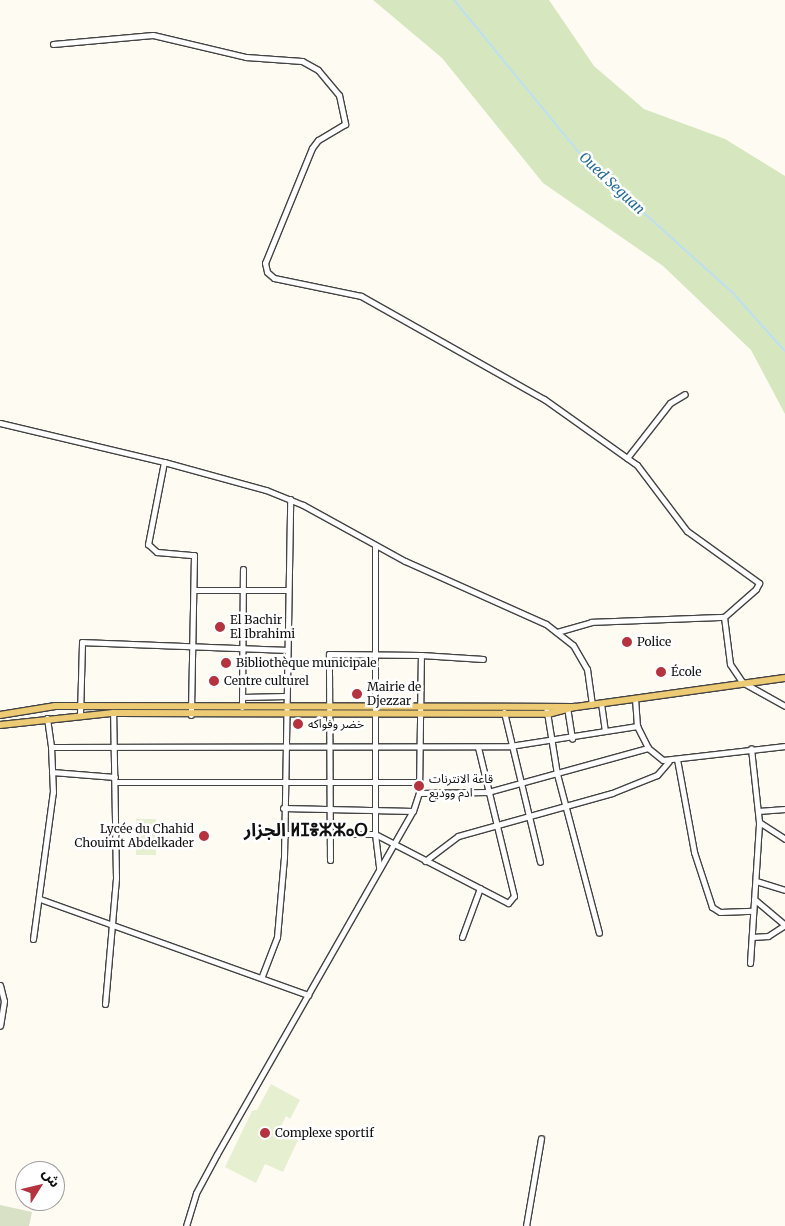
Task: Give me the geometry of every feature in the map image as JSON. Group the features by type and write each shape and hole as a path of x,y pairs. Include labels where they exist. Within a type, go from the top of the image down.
{"main road":[{"path":"419,710 546,706 575,707 742,682 785,678"},
{"path":"0,715 55,706 286,707 419,710 504,715 548,714 566,707"},
{"path":"0,725 47,718 113,713 330,715 375,709"}],"street":[{"path":"53,44 153,35 246,57 302,61 318,70 339,95 345,124 318,140 312,148 266,263 267,272 274,278 361,296 544,399 637,465 687,531 760,583 756,589 724,617 591,622 557,632"},
{"path":"628,458 670,403 685,394"},
{"path":"0,423 164,462 290,499 375,545 457,586 514,608 557,632 573,645 587,669 592,705"},
{"path":"164,462 148,544 157,552 194,555 191,715"},
{"path":"262,976 277,937 284,834 290,499"},
{"path":"375,545 375,709 377,746 375,834 379,870"},
{"path":"242,707 243,569"},
{"path":"194,590 288,590"},
{"path":"724,617 730,664 742,682 785,706"},
{"path":"80,715 82,642 192,648 286,650"},
{"path":"330,860 331,749 329,654 421,655 482,659"},
{"path":"186,1226 196,1193 413,811 419,792 421,655"},
{"path":"242,697 286,696"},
{"path":"635,698 637,726 648,748 668,761"},
{"path":"601,703 604,731"},
{"path":"546,706 557,774 599,933"},
{"path":"503,707 510,746 540,862"},
{"path":"566,707 572,738"},
{"path":"105,1004 114,927 115,779 113,713"},
{"path":"33,939 50,819 52,772 47,718"},
{"path":"51,747 114,745 331,749 377,746 510,746 553,742 637,726"},
{"path":"425,861 458,836 494,824 612,793 657,775 668,761 677,758 751,748 785,746"},
{"path":"284,834 375,834 508,903 514,896 494,824 478,747"},
{"path":"419,792 488,792 648,748"},
{"path":"750,963 759,822 751,748"},
{"path":"677,758 694,852 712,908 720,912 753,912"},
{"path":"52,772 115,779 419,782"},
{"path":"283,808 413,811"},
{"path":"758,811 785,809"},
{"path":"759,822 785,839"},
{"path":"756,881 785,890"},
{"path":"462,937 480,888"},
{"path":"40,899 214,963 262,976 308,995"},
{"path":"752,937 768,936 785,925 754,899"},
{"path":"0,985 4,1001 0,1026"},
{"path":"526,1226 541,1138"}],"green space":[{"path":"373,0 549,0 594,66 644,109 725,139 785,176 785,414 751,350 663,266 543,183 442,58"},
{"path":"136,819 156,819 156,855 136,855"},
{"name":"Complexe sportif","path":"271,1084 300,1100 290,1119 286,1116 280,1128 299,1138 283,1172 265,1164 256,1183 225,1167 252,1111 257,1110"},
{"path":"0,1205 15,1208 15,1211 32,1212 29,1226 0,1226"}],"waterway":[{"name":"Oued Seguan","path":"454,0 586,161 732,292 785,351"}],"place":[{"name":"El Bachir El Ibrahimi","path":"220,627"},
{"name":"Police","path":"627,642"},
{"name":"Bibliothèque municipale","path":"226,663"},
{"name":"École","path":"661,672"},
{"name":"Centre culturel","path":"214,681"},
{"name":"Mairie de Djezzar","path":"357,694"},
{"name":"خضر وفواكه","path":"298,724"},
{"name":"قاعة الانترنات ادم ووديع","path":"419,786"},
{"name":"Lycée du Chahid Chouimt Abdelkader","path":"204,836"},
{"name":"Complexe sportif","path":"265,1133"}],"district":[{"name":"الجزار ⵍⵊⴻⵣⵣⴰⵔ","path":"306,830"}]}
